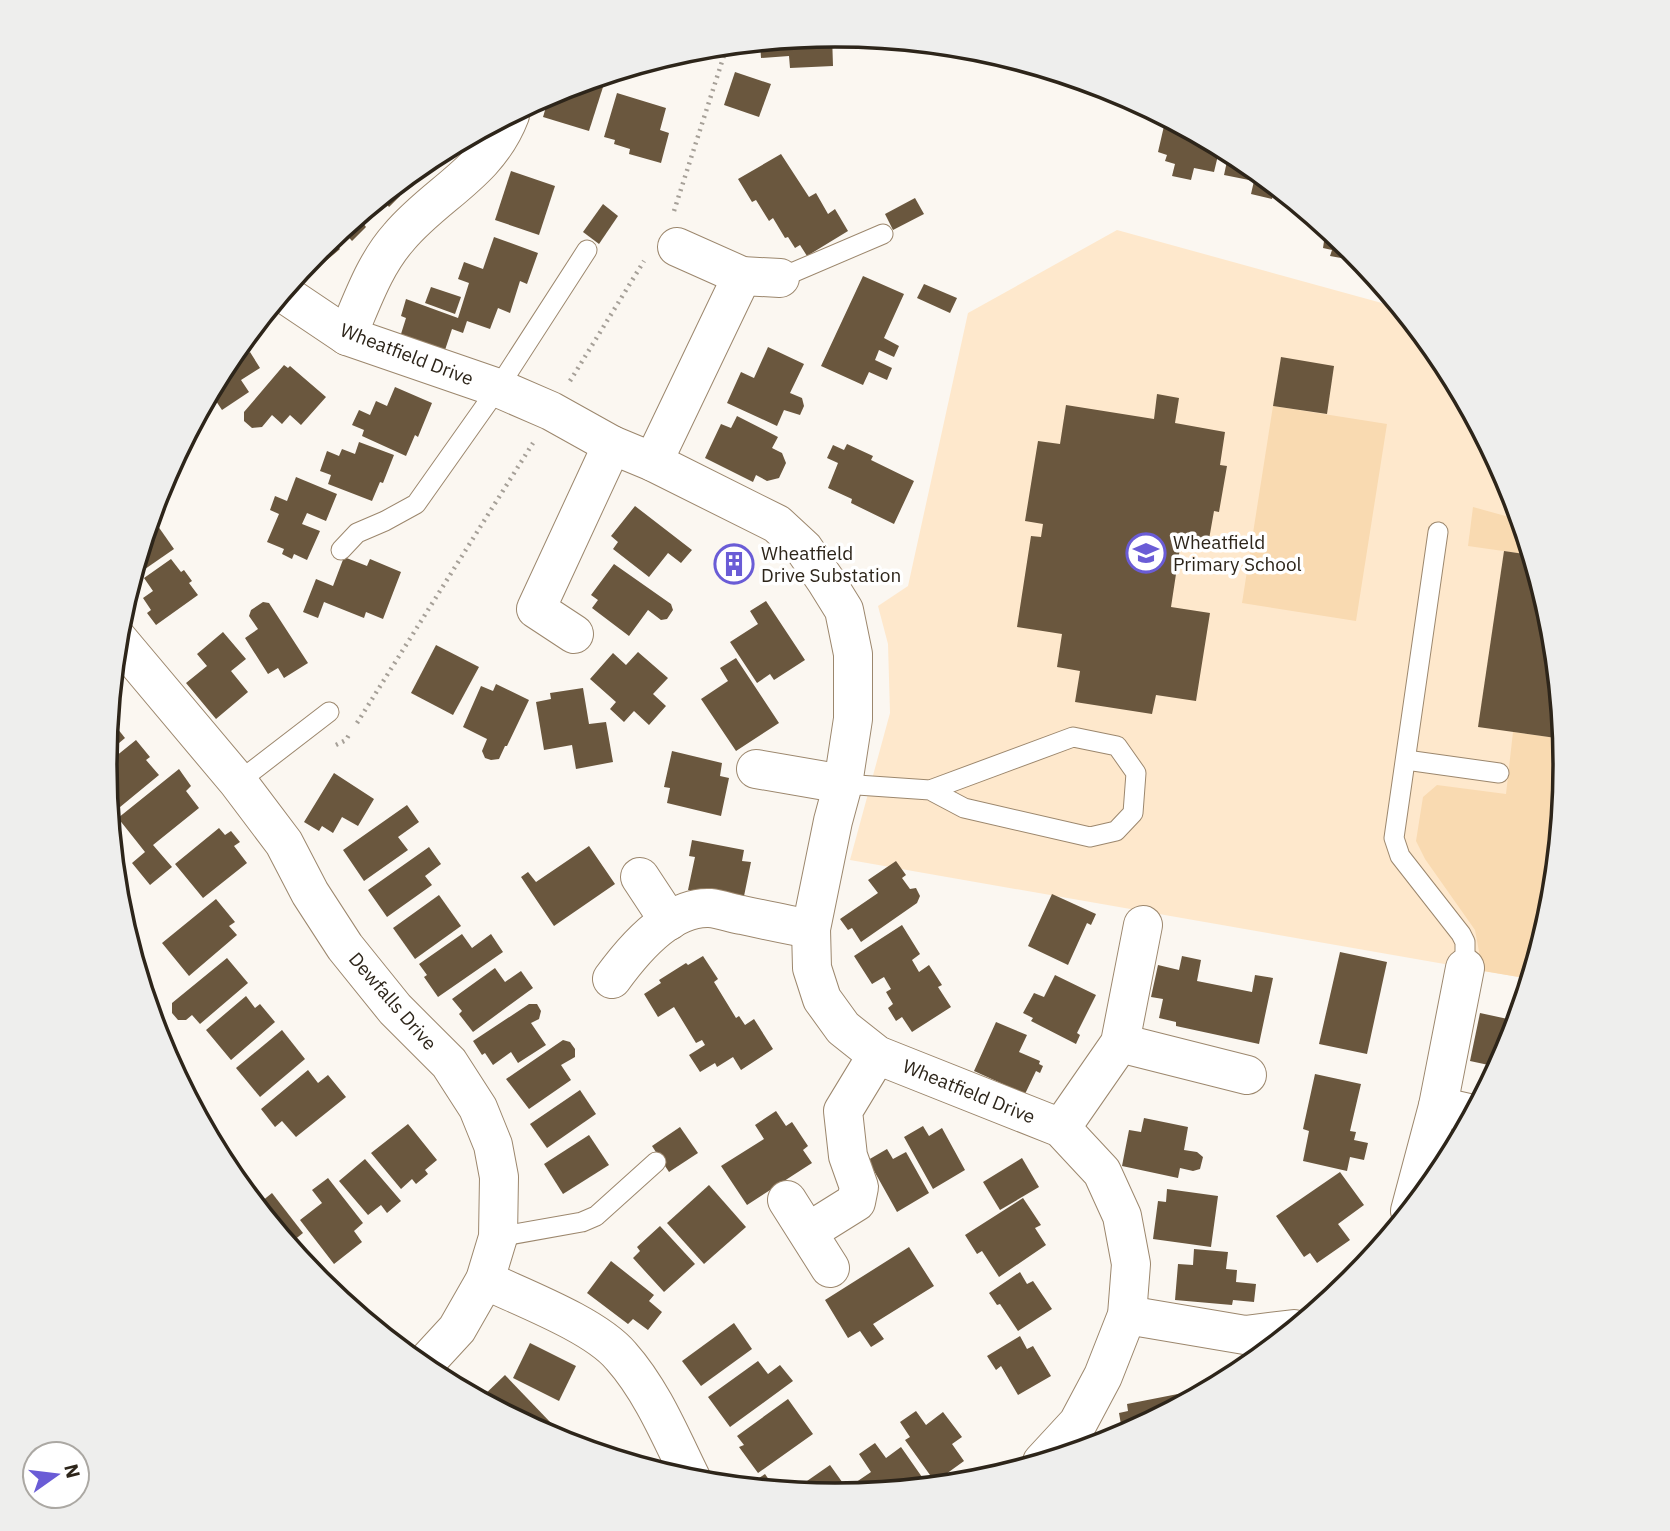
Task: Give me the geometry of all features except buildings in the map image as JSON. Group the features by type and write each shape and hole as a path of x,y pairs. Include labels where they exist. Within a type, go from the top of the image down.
{"street":[{"path":"347,336 381,258 401,234 477,168 506,127"},
{"path":"677,247 742,275 780,278"},
{"path":"653,462 742,275"},
{"name":"Wheatfield Drive","path":"290,298 347,336 498,388 551,411 612,445 653,462 777,524 804,549 827,581 844,610 853,654 853,719 843,784 811,929 812,968 822,999 844,1028 877,1055 1061,1128 1102,1172 1122,1216 1131,1264 1127,1315 1103,1376 1078,1423 1053,1450"},
{"path":"574,634 521,606 612,445"},
{"name":"Dewfalls Drive","path":"127,650 238,782 284,843 310,893 345,947 394,1009 449,1063 478,1108 493,1145 499,1177 498,1237 485,1280 457,1329 430,1358"},
{"path":"756,769 843,784"},
{"path":"640,877 668,921"},
{"path":"612,979 632,951 668,921 688,913 708,908 811,929"},
{"name":"Wheatfield Drive","path":"1061,1128 1121,1043 1143,925"},
{"path":"1429,1169 1456,1110 1465,968"},
{"path":"1121,1043 1247,1074"},
{"name":"Wheatfield Drive","path":"808,1232 856,1202 859,1187 848,1156 844,1111 877,1055"},
{"path":"787,1200 830,1268"},
{"path":"485,1280 590,1331 620,1354 665,1423 686,1468"},
{"path":"1127,1315 1245,1335 1277,1331"}],"lane":[{"path":"780,278 883,234"},
{"name":"Wheatfield Drive","path":"341,550 357,533 416,504 498,388 587,250"},
{"path":"1438,532 1394,838 1400,856 1461,934 1465,942 1465,968"},
{"path":"238,782 329,712"},
{"path":"843,784 930,790 964,808 1090,837 1116,831 1133,813 1136,774 1118,746 1073,737 930,790"},
{"path":"1406,760 1499,774"},
{"path":"498,1237 582,1223 596,1216 656,1162"}],"path":[{"path":"334,746 346,740 551,411"}],"shaded area":[{"name":"Wheatfield Primary School","path":"1117,230 1385,304 1405,328 1457,406 1499,491 1529,580 1539,625 1552,719 1552,812 1539,906 1521,977 850,860 890,713 888,644 878,606 908,586 968,313"},
{"path":"1273,406 1387,424 1356,621 1242,603"},
{"path":"1473,507 1508,517 1521,554 1468,546"},
{"path":"1513,732 1552,738 1552,812 1547,859 1539,906 1521,977 1477,970 1480,957 1475,930 1425,859 1416,841 1423,797 1437,785 1506,794"}],"place":[{"name":"Wheatfield Primary School","path":"1146,553"},
{"name":"Wheatfield Drive Substation","path":"734,564"}]}
